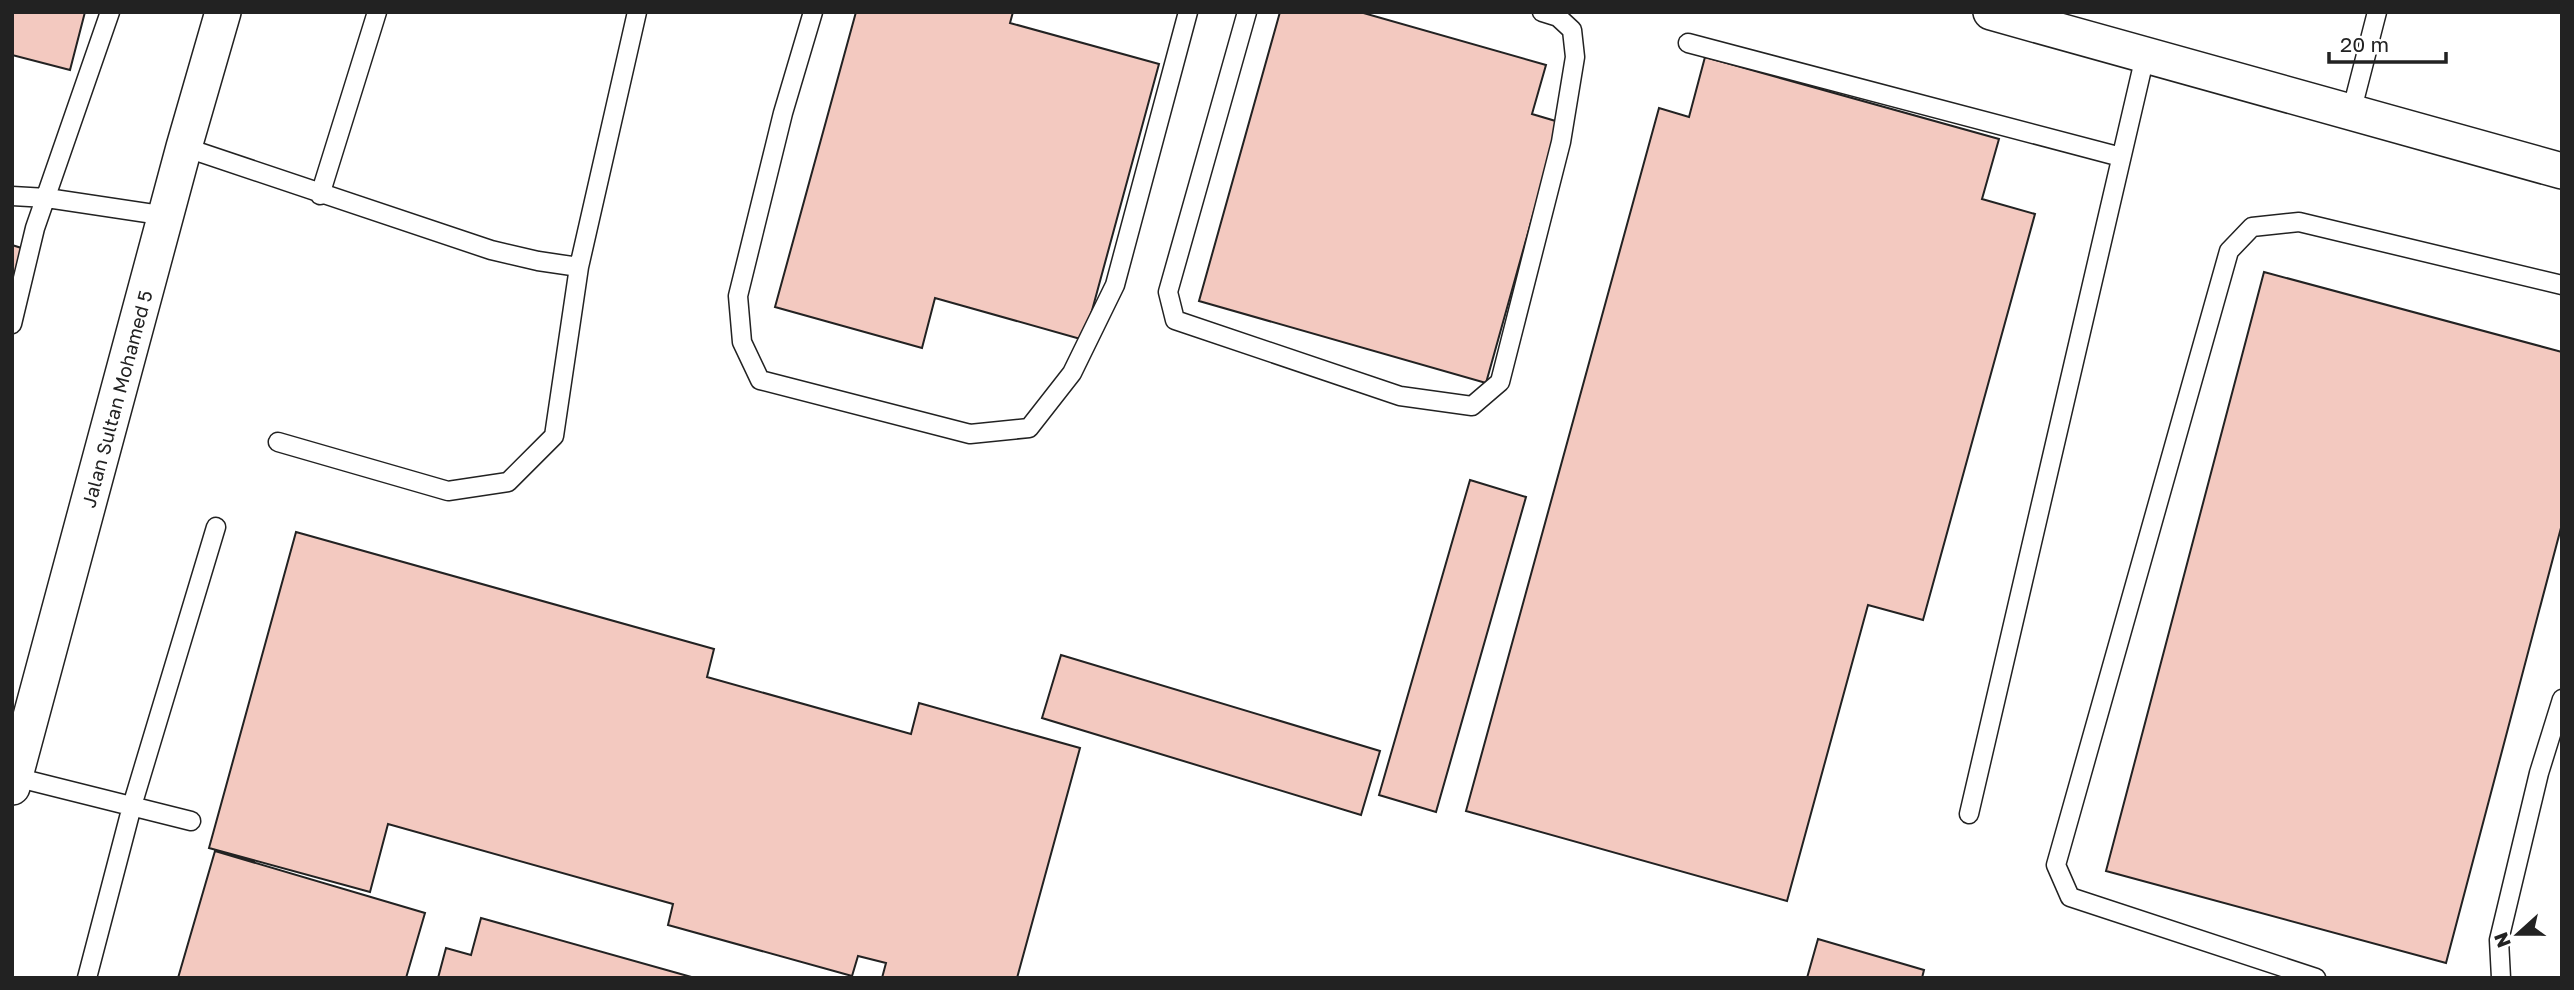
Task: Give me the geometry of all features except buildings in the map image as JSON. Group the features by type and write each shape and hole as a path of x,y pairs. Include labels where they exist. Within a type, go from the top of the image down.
{"street":[{"name":"Jalan Sultan Mohamed 5","path":"14,782 184,147 223,12"},
{"path":"1993,13 2562,171"}],"lane":[{"path":"12,324 35,228 110,12"},
{"path":"320,195 377,12"},
{"path":"278,442 448,491 508,482 554,436 579,267 637,12"},
{"path":"813,12 783,113 738,296 742,342 760,380 970,434 1030,428 1072,373 1115,285 1188,12"},
{"path":"1247,12 1168,292 1175,320 1400,396 1472,406 1500,382 1561,142 1575,57 1573,30 1558,17 1542,12"},
{"path":"2351,113 2378,12"},
{"path":"1688,43 2121,157"},
{"path":"1969,814 2145,56"},
{"path":"184,147 320,195 491,250 579,267"},
{"path":"12,196 47,198 167,216"},
{"path":"2316,978 2070,897 2056,865 2229,251 2252,227 2299,222 2562,285"},
{"path":"87,978 132,806 216,527"},
{"path":"2501,978 2499,940 2539,774 2562,699"},
{"path":"14,782 191,821"}]}
